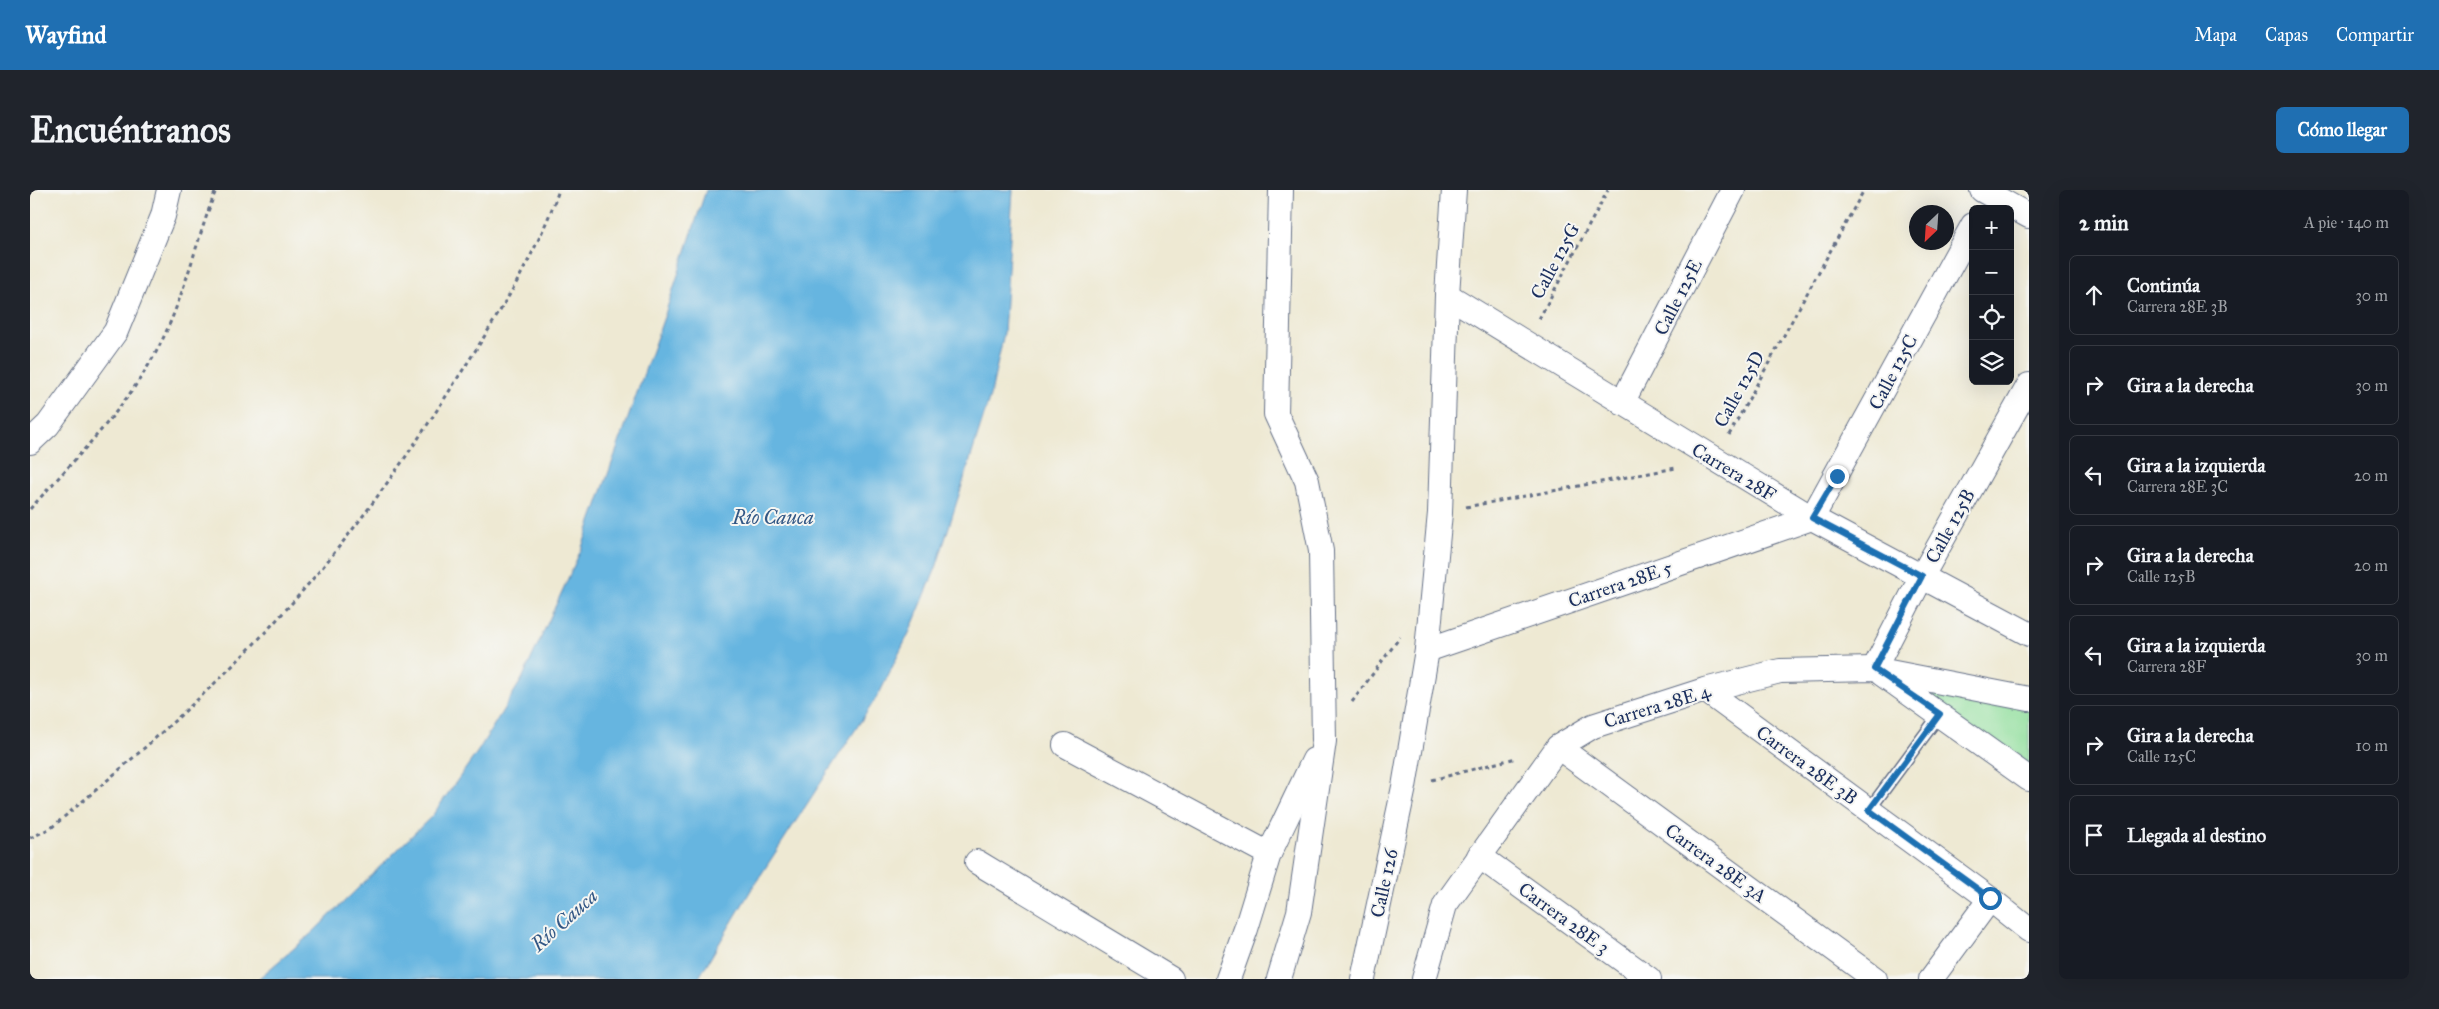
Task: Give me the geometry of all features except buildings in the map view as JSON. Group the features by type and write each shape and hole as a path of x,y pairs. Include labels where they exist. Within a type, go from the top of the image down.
{"street":[{"path":"30,442 48,425 116,331 163,216 169,190"},
{"path":"1279,979 1299,912 1324,741 1321,551 1307,480 1276,414 1281,190"},
{"name":"Calle 126","path":"1363,979 1404,787 1427,650 1440,512 1447,295 1454,190"},
{"name":"Calle 125E","path":"1622,403 1733,190"},
{"path":"1985,198 2029,216"},
{"name":"Calle 125C","path":"1812,518 1969,233"},
{"name":"Carrera 28F","path":"1447,295 1812,518 2029,634"},
{"name":"Calle 125B","path":"1874,669 1922,576 2029,385"},
{"name":"Carrera 28E 5","path":"1427,650 1812,518"},
{"path":"1874,669 2029,779"},
{"name":"Carrera 28E 4","path":"1424,979 1445,904 1558,747 1593,726 1705,690 1780,672 1874,669 2029,699"},
{"name":"Carrera 28E 3B","path":"1705,690 1990,898 2029,930"},
{"path":"1228,979 1246,930 1269,854 1324,741"},
{"path":"1065,745 1269,854"},
{"name":"Carrera 28E 3A","path":"1558,747 1875,979"},
{"name":"Carrera 28E 3","path":"1478,856 1650,979"},
{"path":"977,862 1171,979"},
{"path":"1931,979 1990,898"}],"lane":[{"path":"1869,810 1940,714"}],"path":[{"path":"30,509 108,421 151,361 174,311 216,190"},
{"path":"30,838 52,828 182,716 271,626 347,537 426,428 498,316 546,226 559,190"},
{"name":"Calle 125G","path":"1525,344 1608,190"},
{"name":"Calle 125D","path":"1716,461 1864,190"},
{"path":"1440,512 1716,461"},
{"path":"1324,741 1403,633"},
{"path":"1404,787 1558,747"}],"green space":[{"path":"1874,669 2029,699 2029,779"}],"water":[{"name":"Río Cauca","path":"706,190 1013,190 1004,333 991,393 936,568 910,631 880,692 751,890 698,979 258,979 312,933 432,816 478,751 522,679 581,550 664,317"}],"route":[{"path":"1837,476 1812,518 1922,576 1874,669 1940,714 1869,810 1990,898"}]}
